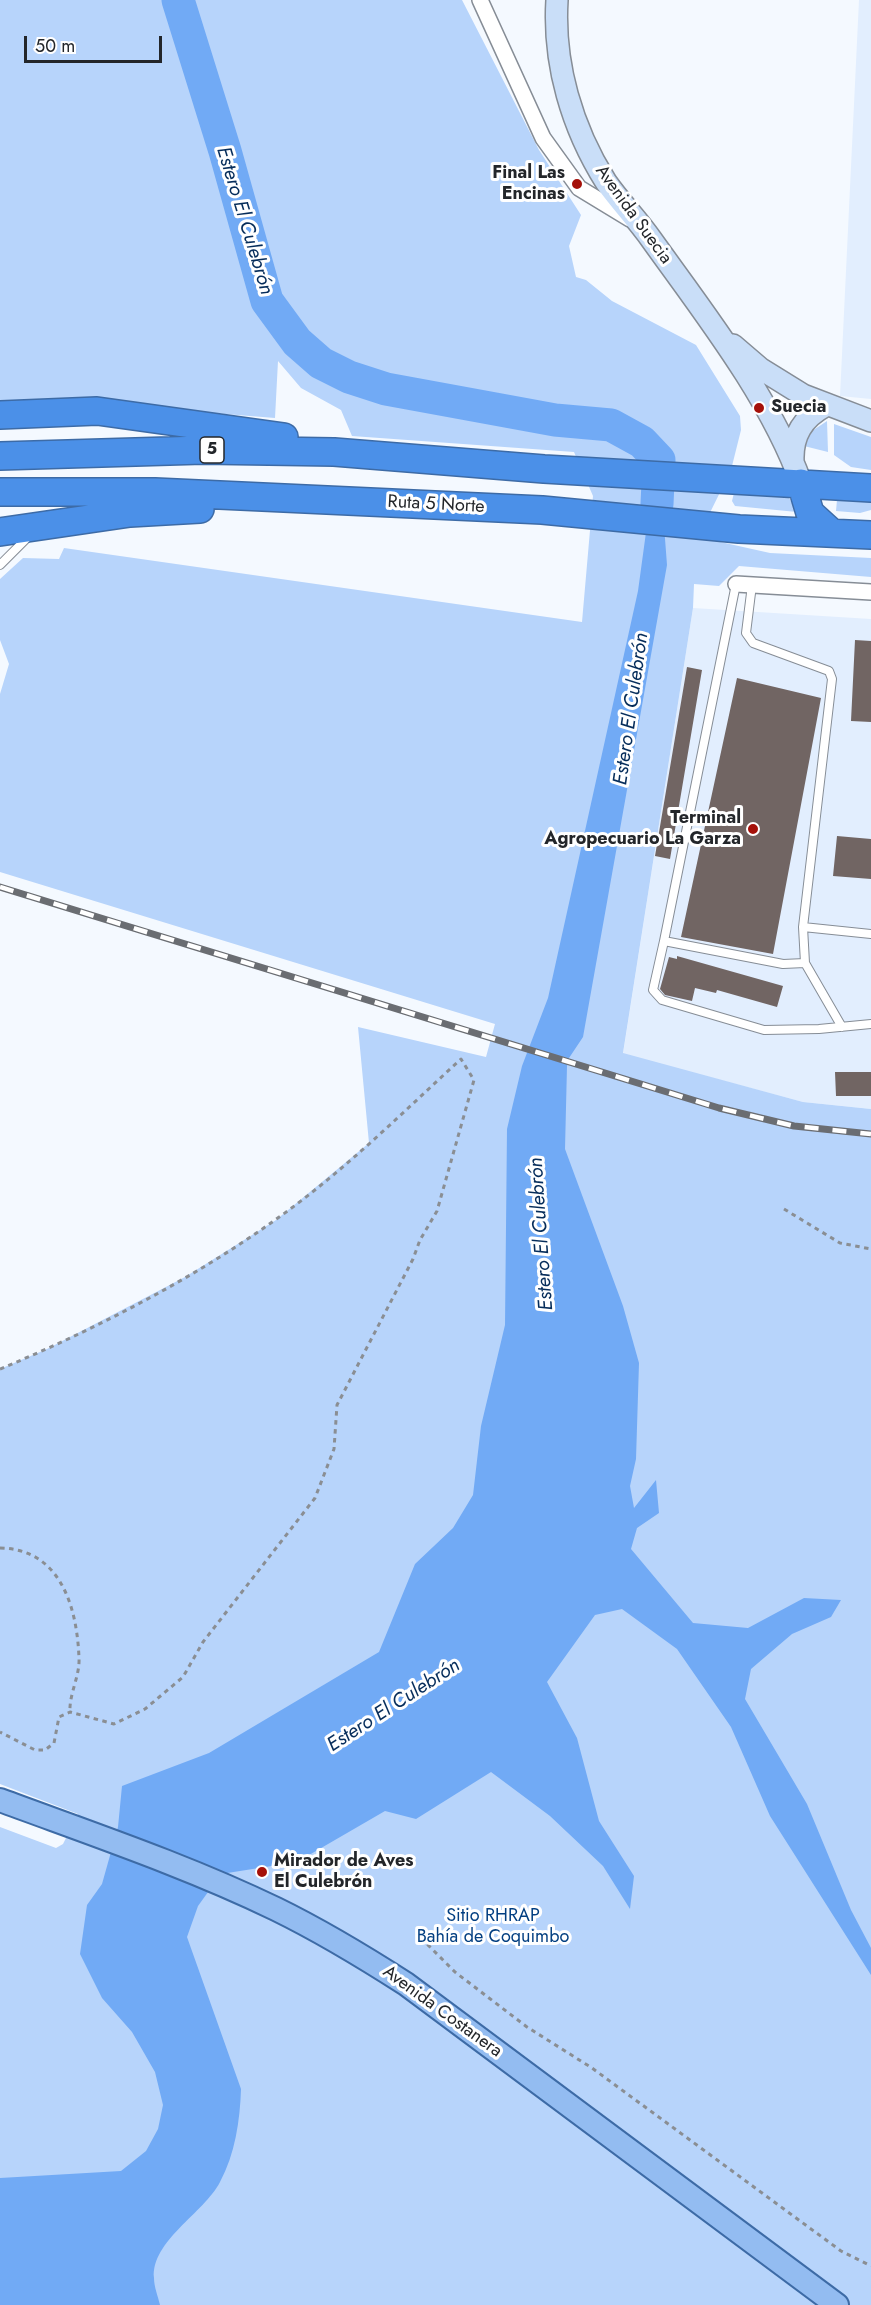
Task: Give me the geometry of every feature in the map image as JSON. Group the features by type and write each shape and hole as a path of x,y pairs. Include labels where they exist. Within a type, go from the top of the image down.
{"highway":[{"path":"0,415 74,411 123,413 424,458"},
{"name":"5","path":"0,456 203,450 334,452 544,469 737,481 797,472 871,488"},
{"path":"797,472 810,513 856,531"},
{"name":"Ruta 5 Norte","path":"0,492 155,492 542,510 739,529 856,531"},
{"path":"0,532 130,513 308,499"}],"main road":[{"name":"Avenida Suecia","path":"557,0 559,59 572,111 589,152 607,183 641,225 706,316 770,415 797,472"},
{"name":"Avenida Suecia","path":"706,316 761,369 825,406 869,419"},
{"path":"797,472 795,439 801,426 816,411 825,406"},
{"name":"Avenida Costanera","path":"0,1800 218,1884 315,1929 406,1984 837,2305"}],"street":[{"path":"480,0 543,138 579,188 641,225"},
{"path":"736,585 871,592"}],"lane":[{"path":"0,565 38,528"},
{"path":"736,585 653,990 662,1000 765,1030 871,1024"},
{"path":"752,585 746,633 753,643 829,670 832,679 803,927 805,963 842,1027"},
{"path":"803,927 871,934"},
{"path":"664,941 783,964 805,963"}],"path":[{"path":"0,1369 47,1349 185,1277 276,1220 369,1143 461,1059 474,1080 437,1210 337,1405 334,1449 315,1498 203,1642 183,1677 145,1708 114,1724 70,1712 59,1717 54,1743 45,1750 35,1750 0,1732"},
{"path":"784,1209 840,1243 871,1249"},
{"path":"0,1548 19,1548 48,1564 69,1595 79,1659 70,1712"},
{"path":"421,1938 455,1972 527,2027 619,2088 841,2250 871,2266"}],"shaded area":[{"path":"859,0 871,0 871,399 840,396"},
{"path":"693,608 871,619 871,1109 803,1102 623,1054"}],"green space":[{"name":"Sitio RHRAP Bahía de Coquimbo","path":"0,0 462,0 539,150 581,215 569,246 576,277 586,280 612,301 696,345 740,416 741,430 731,470 698,537 770,553 871,558 871,577 739,566 719,586 694,584 693,608 623,1053 803,1102 871,1109 871,2305 0,2305 0,1827 56,1848 63,1844 78,1814 0,1784 0,1369 47,1349 185,1277 276,1220 369,1143 358,1027 486,1057 495,1024 0,872 0,694 9,664 0,640 0,579 23,558 59,559 64,548 582,622 593,496 574,452 352,436 341,410 301,388 278,361 275,418 62,401 0,401"},
{"path":"827,421 828,452 804,446 812,431"},
{"path":"834,424 871,437 871,470 851,467 834,455"},
{"path":"734,493 788,496 797,512 735,506 732,501"},
{"path":"837,500 871,501 871,510 860,513 836,511"}],"water":[{"path":"659,460 667,565 583,1037 569,1058 567,1066 565,1149 623,1306 639,1363 636,1459 630,1486 634,1508 656,1480 659,1513 637,1528 631,1549 693,1623 748,1628 804,1598 841,1600 831,1617 792,1634 751,1669 745,1699 807,1804 851,1910 871,1948 871,1975 770,1816 731,1727 677,1649 622,1609 595,1615 547,1682 577,1738 599,1821 634,1876 630,1909 603,1866 550,1816 491,1772 416,1819 385,1811 297,1862 221,1874 198,1906 187,1937 241,2089 238,2125 233,2149 220,2182 203,2205 169,2240 155,2265 155,2288 160,2305 0,2305 0,2178 121,2171 146,2151 158,2129 163,2105 155,2072 132,2032 102,1998 80,1954 87,1905 102,1884 118,1827 122,1786 209,1753 379,1652 415,1564 453,1528 473,1495 481,1426 505,1325 507,1129 522,1066 548,998 638,591 650,503"}],"building":[{"path":"855,640 871,641 871,722 851,721"},
{"path":"687,667 702,670 670,859 655,856"},
{"path":"737,678 821,698 773,954 681,937"},
{"path":"837,836 871,839 871,879 833,876"},
{"path":"677,956 783,986 777,1007 717,990 716,993 695,988 692,1001 665,995 660,989 669,957 677,959"},
{"path":"835,1072 871,1072 871,1096 836,1096"}],"waterway":[{"name":"Estero El Culebrón","path":"178,0 225,151 267,301 297,342 321,363 349,377 386,389 555,420 611,425 642,442 659,460 657,504"}],"railway":[{"path":"0,887 719,1108 794,1126 871,1134"}],"place":[{"name":"Final Las Encinas","path":"577,184"},
{"name":"Suecia","path":"759,408"},
{"name":"Terminal Agropecuario La Garza","path":"753,829"},
{"name":"Mirador de Aves El Culebrón","path":"262,1872"}]}
